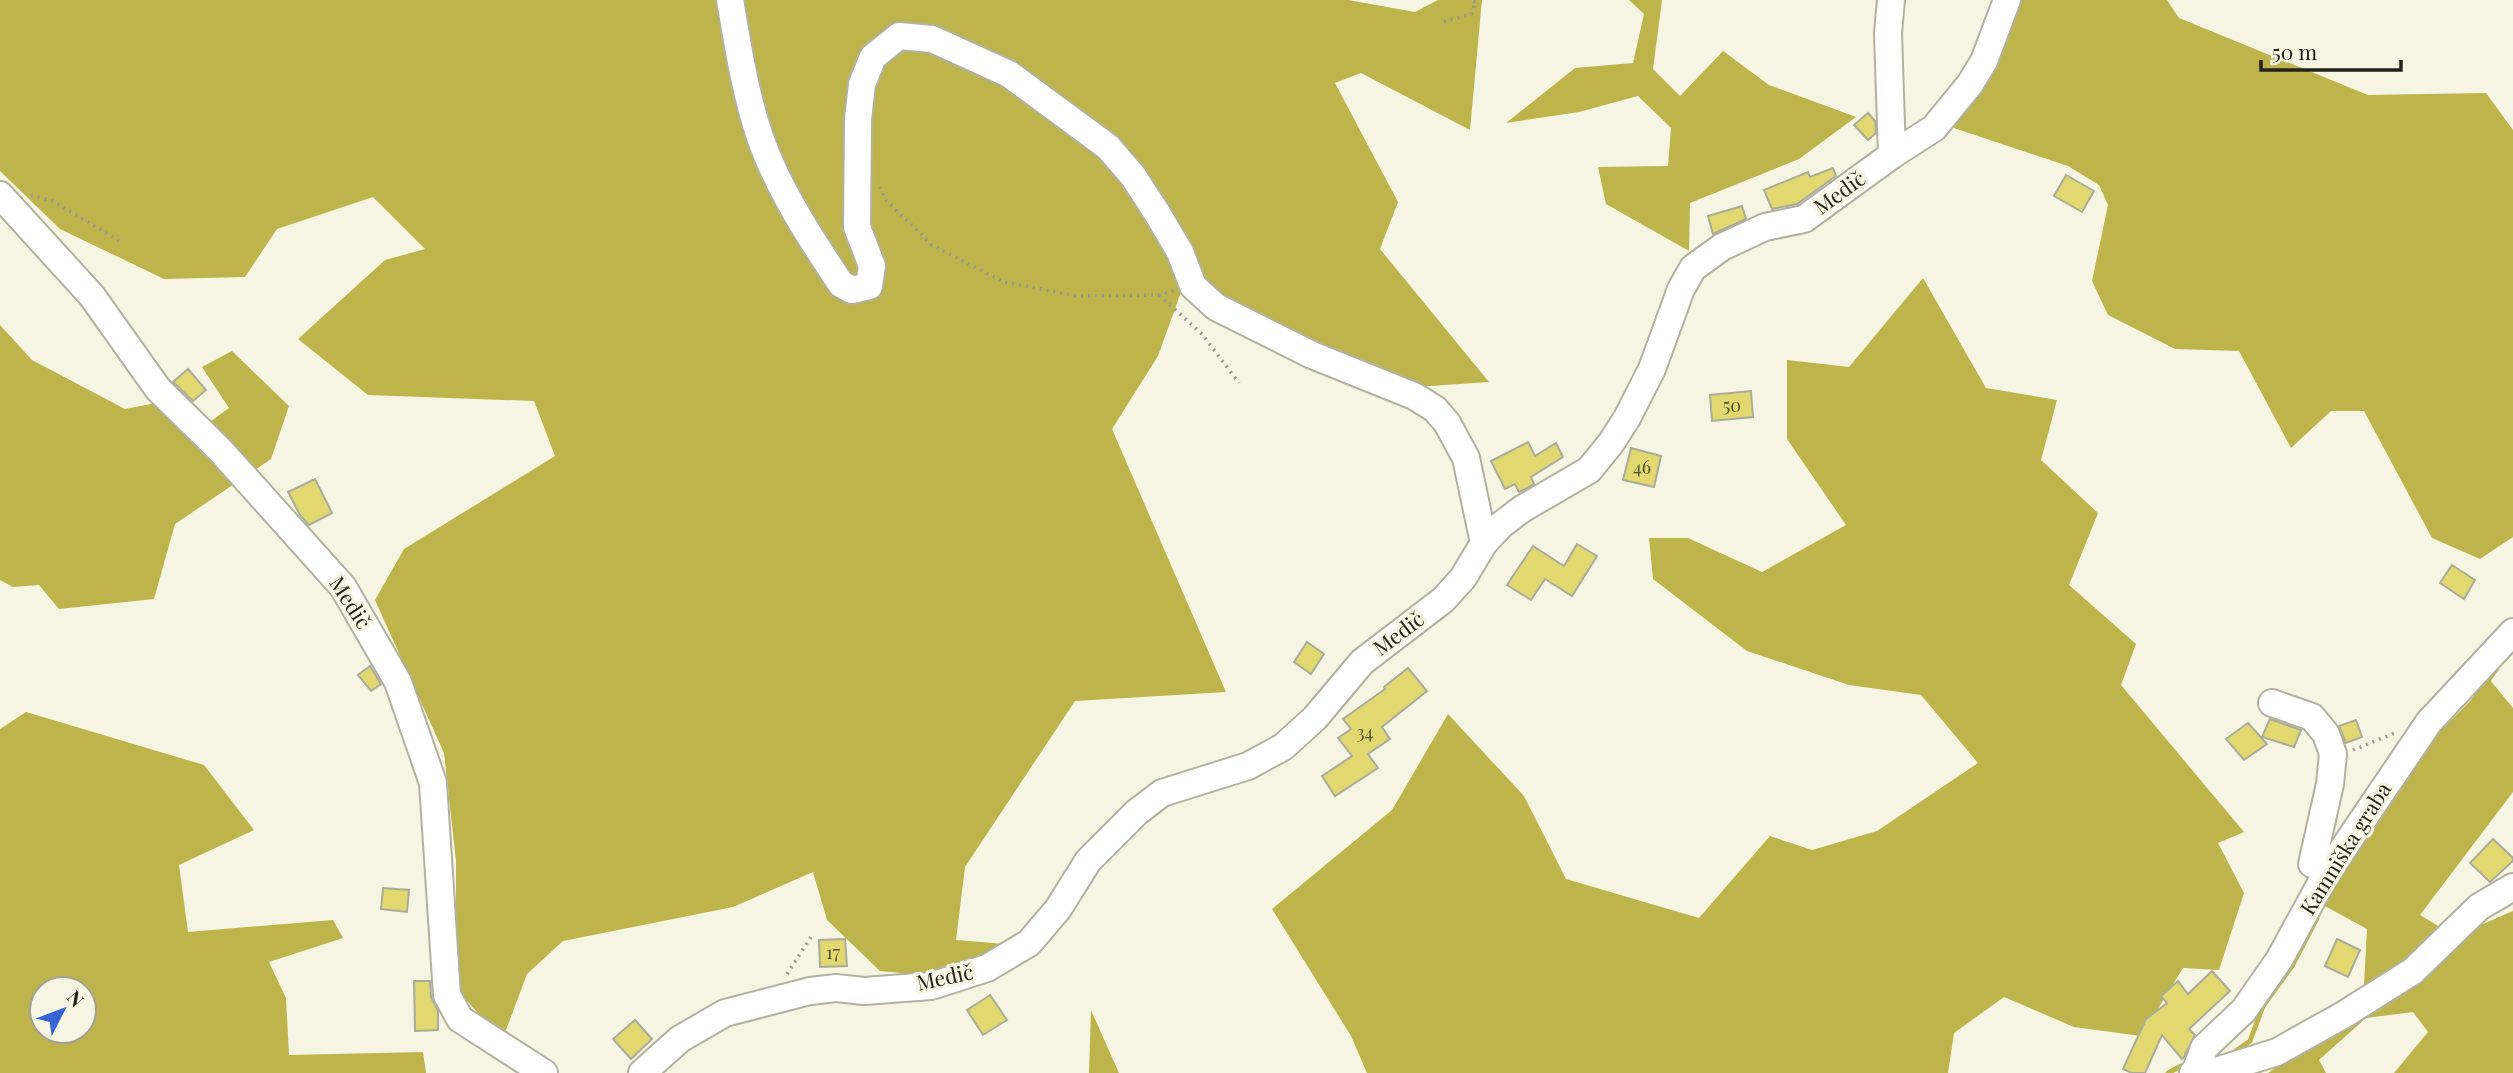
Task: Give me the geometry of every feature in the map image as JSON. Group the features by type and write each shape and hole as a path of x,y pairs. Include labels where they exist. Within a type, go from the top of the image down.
{"street":[{"path":"730,0 746,90 761,140 798,217 841,284 852,290 869,286 872,266 857,227 858,119 862,83 873,57 899,36 932,39 1009,74 1108,147 1133,176 1180,251 1193,286 1216,307 1312,355 1414,396 1435,409 1447,423 1466,458 1483,543"},
{"path":"1891,0 1888,33 1892,155"},
{"name":"Medič","path":"642,1073 680,1040 725,1013 810,990 931,986 987,968 1029,943 1059,909 1088,861 1137,811 1162,793 1248,766 1283,747 1315,718 1362,662 1443,600 1463,578 1483,543 1522,509 1589,470 1627,418 1652,369 1681,289 1693,268 1722,247 1765,227 1804,219 1934,128 1970,84 1993,40 2007,0"},
{"name":"Medič","path":"0,195 92,296 158,389 221,451 343,587 398,682 433,783 446,995 460,1019 544,1073"},
{"name":"Kamniška graba","path":"2201,1066 2279,960 2329,869 2429,722 2513,632"},
{"path":"2272,702 2312,717 2326,734 2333,754 2330,784 2312,864 2329,869"},
{"path":"2201,1066 2277,1052 2345,1014 2413,971 2479,907 2513,887"}],"path":[{"path":"1444,22 1471,14 1476,2 1471,0"},
{"path":"880,186 885,200 932,245 1004,282 1077,296 1159,295 1193,286"},
{"path":"26,194 53,201 121,242"},
{"path":"1159,295 1202,334 1239,383"},
{"path":"2332,759 2397,732"},
{"path":"769,1002 811,937"}],"shaded area":[{"path":"0,0 1348,0 1415,12 1438,0 1482,0 1470,130 1361,73 1335,83 1398,202 1380,249 1489,382 1415,387 1185,281 1158,356 1112,429 1226,692 1075,701 965,867 956,940 1006,944 935,976 880,971 827,920 813,872 733,907 563,941 527,974 502,1041 456,988 456,861 444,753 375,600 404,549 555,456 534,401 368,395 298,339 385,260 425,249 373,197 277,229 245,277 164,279 60,229 0,171"},
{"path":"1629,0 1662,0 1653,69 1680,96 1723,51 1769,85 1856,117 1799,159 1690,203 1689,251 1606,204 1598,167 1668,166 1671,128 1638,96 1579,112 1506,123 1575,68 1633,63 1644,14"},
{"path":"2012,0 2167,0 2179,18 2368,95 2486,93 2513,130 2513,537 2480,559 2432,538 2364,411 2331,411 2291,448 2239,351 2175,349 2108,315 2092,281 2108,205 2099,185 2068,166 1951,127"},
{"path":"1923,278 1986,388 2057,400 2041,460 2098,513 2069,585 2136,644 2121,685 2244,832 2218,843 2244,893 2219,970 2183,968 2141,1036 2074,1027 2004,997 1954,1033 1948,1073 1367,1073 1351,1036 1272,909 1392,810 1448,714 1524,796 1566,879 1699,918 1770,836 1812,850 1877,831 1978,763 1921,695 1849,685 1747,651 1653,579 1649,538 1688,538 1762,572 1846,525 1787,439 1787,360 1849,367"},
{"path":"0,325 32,360 125,409 161,402 190,436 229,408 202,367 232,351 289,406 271,459 175,524 154,599 59,609 39,585 13,587 0,580"},
{"path":"2490,680 2513,708 2513,792 2420,915 2455,936 2513,911 2513,1073 2394,1073 2428,1032 2413,1012 2366,1018 2319,1060 2326,1073 2268,1073 2363,1003 2367,929 2323,905 2408,766"},
{"path":"26,712 204,765 254,830 179,865 188,932 333,920 343,938 269,962 286,998 289,1055 423,1052 426,1073 0,1073 0,729"},
{"path":"1091,1010 1119,1073 1089,1073"}],"building":[{"path":"1868,113 1875,121 1876,133 1868,140 1854,125"},
{"path":"1833,168 1836,176 1797,204 1772,209 1764,190 1808,172 1810,177"},
{"path":"2066,175 2094,191 2082,212 2054,196"},
{"path":"1742,206 1746,219 1713,234 1708,216"},
{"path":"188,369 206,390 193,401 173,382"},
{"path":"1751,391 1753,417 1712,421 1710,395"},
{"path":"1528,442 1535,456 1556,443 1563,457 1531,477 1534,484 1525,489 1519,492 1515,484 1505,489 1491,461"},
{"path":"1631,448 1661,456 1654,487 1623,480"},
{"path":"315,479 332,513 309,525 300,515 288,492"},
{"path":"1577,544 1597,556 1572,596 1545,579 1531,600 1507,585 1533,546 1564,566"},
{"path":"2452,565 2475,580 2464,599 2440,583"},
{"path":"1307,642 1324,654 1311,674 1294,662"},
{"path":"370,666 381,684 371,691 358,675"},
{"path":"1408,668 1427,691 1382,727 1390,739 1368,754 1378,768 1335,796 1322,776 1352,756 1338,738 1351,729 1343,719 1385,689 1384,687"},
{"path":"2270,719 2301,730 2294,747 2262,737"},
{"path":"2356,720 2362,737 2346,743 2339,726"},
{"path":"2248,723 2267,744 2244,760 2226,739"},
{"path":"2493,839 2513,861 2490,882 2470,863"},
{"path":"383,888 409,890 407,912 381,909"},
{"path":"845,939 847,966 820,967 819,940"},
{"path":"2337,939 2360,950 2348,977 2325,966"},
{"path":"2212,971 2230,991 2189,1029 2195,1035 2184,1057 2182,1059 2162,1035 2145,1073 2132,1073 2123,1069 2146,1019 2167,1003 2161,996 2178,981 2188,994"},
{"path":"414,981 430,981 431,997 438,1011 438,1030 415,1031"},
{"path":"990,995 1007,1020 983,1035 967,1010"},
{"path":"635,1020 652,1039 631,1059 613,1039"}],"waterway":[{"path":"701,0 706,29 698,52 711,77 713,146 732,163 732,188 725,228 736,263 764,268 787,287 823,342 814,359 824,372 862,371 910,396 920,424 951,452 977,482 996,494 1037,535 1094,555 1154,598"},
{"path":"2334,884 2350,872 2368,864 2387,813 2406,789 2437,738 2472,703 2497,668"},
{"path":"2230,1055 2250,1041 2263,1006 2292,966 2317,918"},
{"path":"2168,1073 2181,1066 2188,1066"}]}
